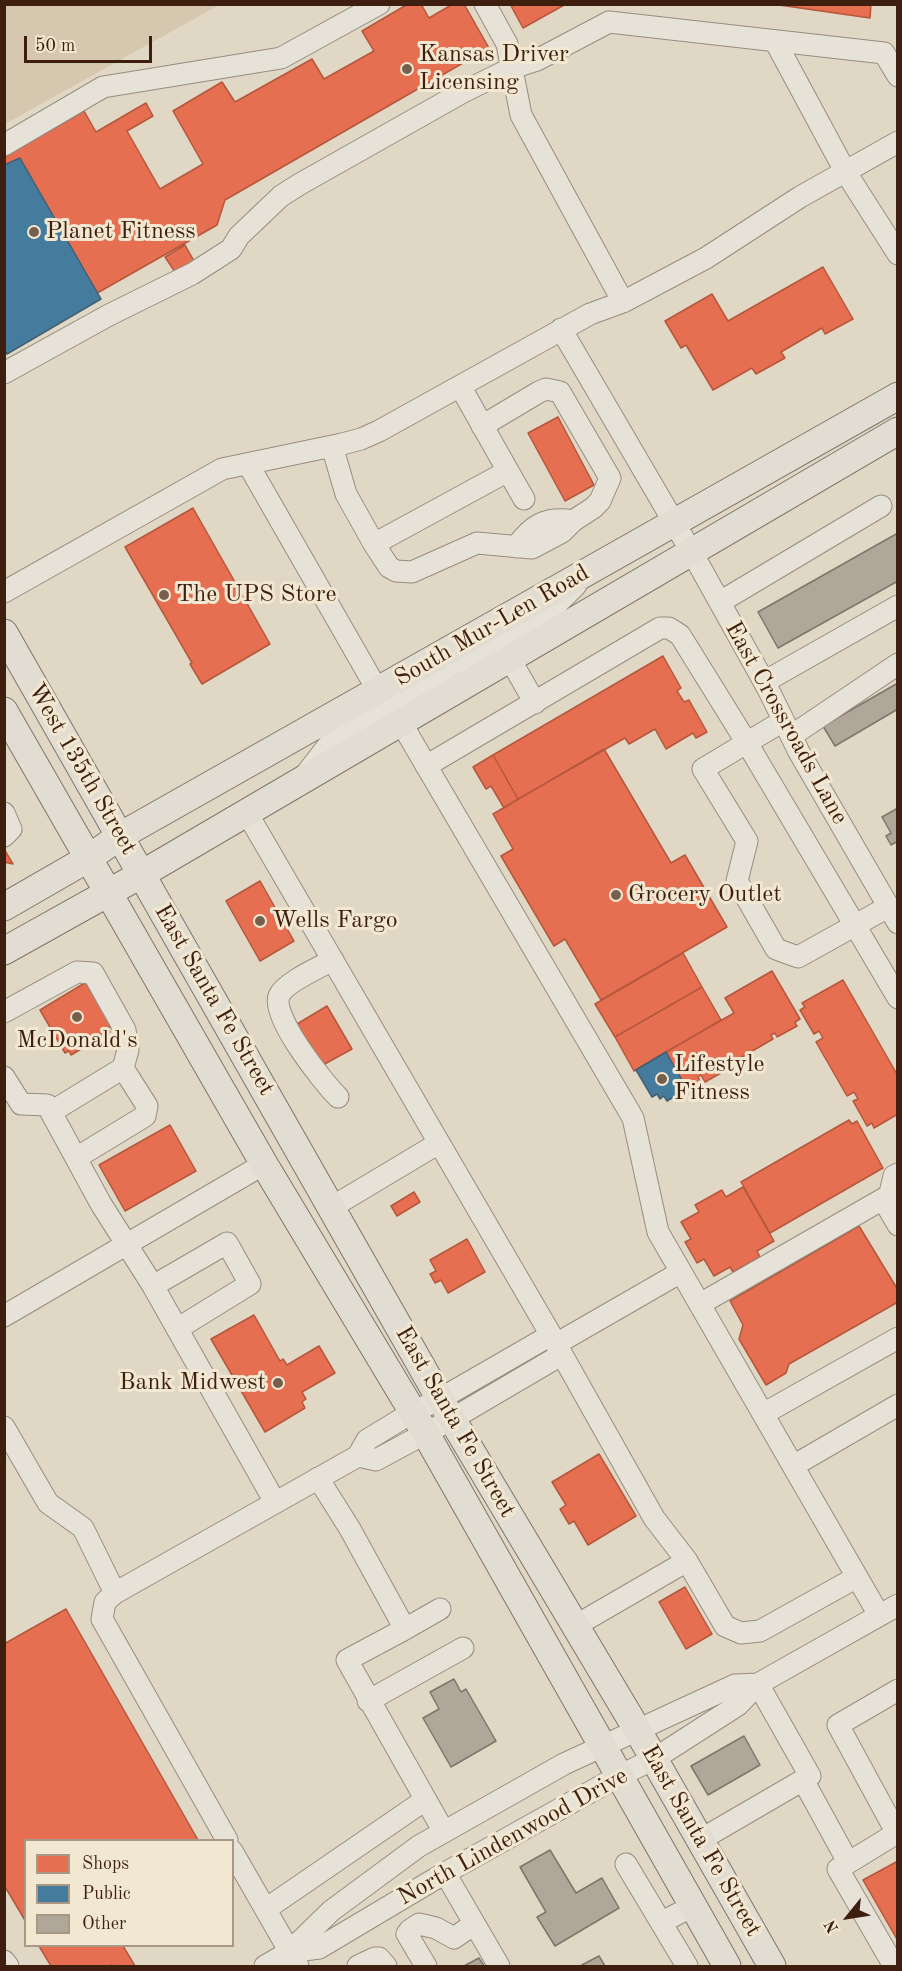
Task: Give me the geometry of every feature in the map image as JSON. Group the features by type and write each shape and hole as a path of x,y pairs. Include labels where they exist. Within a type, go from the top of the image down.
{"main road":[{"name":"South Mur-Len Road","path":"4,907 88,858 120,836 897,396"},
{"name":"South Mur-Len Road","path":"4,951 247,813 897,431"},
{"name":"West 135th Street","path":"4,633 142,874"},
{"name":"West 135th Street","path":"4,711 109,893"},
{"name":"East Santa Fe Street","path":"142,874 446,1409 638,1731 772,1966"},
{"name":"East Santa Fe Street","path":"109,893 264,1164 419,1423 727,1966"}],"street":[{"path":"4,145 103,87 282,58 379,4"},
{"path":"485,4 507,44 521,114 623,302"},
{"path":"4,374 109,315 192,274 231,249 239,236 281,196 463,92 512,68 537,60 609,22 884,53 897,76"},
{"path":"775,41 845,171 897,254"},
{"path":"4,592 222,469 361,439 379,431 561,329 590,314 623,302 706,258 800,197 897,142"},
{"name":"East Crossroads Lane","path":"561,329 720,602 787,729 893,915"},
{"path":"460,386 524,499"},
{"path":"332,446 346,494 374,544 389,567 396,571 412,572 477,543 532,548 562,532 600,501 610,478 560,392 546,389 539,392 482,426"},
{"path":"248,464 378,691 381,705 372,719 330,743 300,782"},
{"path":"374,544 508,471"},
{"path":"720,602 881,506"},
{"path":"591,570 544,617 404,699 395,710 633,1118 658,1232 857,1577 888,1610"},
{"path":"764,682 897,606"},
{"path":"426,766 660,628 669,628 680,635 747,743 897,998"},
{"path":"510,659 534,703"},
{"path":"893,915 856,926 798,957 776,949 737,881 747,841 703,769 747,743 787,729 897,664"},
{"path":"4,813 11,829 4,837"},
{"path":"247,813 556,1344 654,1518 687,1561 725,1626 741,1633 760,1631 857,1577"},
{"path":"333,960 284,988 279,997 279,1008 308,1062 338,1097"},
{"path":"4,1012 77,972 93,974 125,1030 128,1050 123,1068 51,1112"},
{"path":"76,1158 145,1116 147,1106 123,1068"},
{"path":"4,1077 21,1104 47,1105 275,1502"},
{"path":"332,1207 439,1143"},
{"path":"4,1316 264,1164"},
{"path":"897,1174 894,1176 887,1206 897,1225"},
{"path":"700,1304 890,1195"},
{"path":"153,1286 227,1243 250,1284 177,1329"},
{"path":"226,1839 102,1619 105,1602 115,1593 358,1456 367,1440 419,1423 446,1409 681,1272"},
{"path":"763,1414 897,1338"},
{"path":"793,1466 897,1405"},
{"path":"7,1438 48,1503 83,1528 115,1593"},
{"path":"318,1478 350,1529 405,1629"},
{"path":"575,1626 687,1561"},
{"path":"440,1609 347,1660 368,1701 444,1832"},
{"name":"North Lindenwood Drive","path":"264,1966 294,1959 320,1948 445,1873 619,1776 654,1759 738,1705 758,1684 888,1610"},
{"path":"368,1701 463,1648"},
{"path":"700,1840 810,1776 758,1684"},
{"name":"North Lindenwood Drive","path":"294,1959 331,1911 419,1846 564,1764 735,1685 758,1684"},
{"path":"894,1966 837,1869 892,1836 894,1828 838,1725 897,1690"},
{"path":"803,1780 848,1862"},
{"path":"266,1909 425,1800"},
{"path":"234,1854 294,1959"},
{"path":"626,1864 687,1966"},
{"path":"445,1873 499,1966"},
{"path":"662,1922 693,1906"},
{"path":"426,1966 407,1934 410,1930 419,1924 436,1928 454,1938 474,1924"},
{"path":"358,1966 375,1958 379,1958 386,1966"},
{"path":"4,1961 8,1966"}],"shaded area":[{"path":"5,4 219,4 219,5 5,124"}],"building: Shops":[{"path":"408,4 421,4 429,18 453,4 464,4 489,48 225,200 217,225 4,346 4,157 84,111 96,132 146,103 153,116 127,131 160,189 203,164 173,111 222,82 235,102 312,59 324,79 374,51 362,31"},
{"path":"510,4 566,4 523,28"},
{"path":"772,4 871,4 870,18"},
{"path":"185,245 194,261 175,272 165,257"},
{"path":"823,267 853,319 825,334 822,328 781,352 785,358 756,374 752,368 713,390 686,345 681,348 665,321 712,294 728,321"},
{"path":"558,417 594,485 565,501 528,433"},
{"path":"193,508 270,644 202,684 125,547"},
{"path":"663,656 681,688 677,691 684,702 689,700 707,732 696,738 693,733 666,749 655,729 629,744 625,738 518,799 493,755"},
{"name":"Grocery Outlet","path":"604,749 671,863 685,855 727,927 601,1000 565,939 554,946 501,856 513,849 493,814"},
{"path":"493,755 518,799 504,808 491,786 486,789 473,767"},
{"path":"4,849 13,864 4,862"},
{"name":"Wells Fargo","path":"260,881 294,941 260,961 226,901"},
{"path":"683,953 702,987 615,1037 595,1004"},
{"path":"772,971 800,1019 795,1022 797,1026 777,1037 775,1033 771,1035 773,1039 730,1064 728,1060 724,1062 728,1069 705,1082 701,1075 698,1077 700,1081 687,1089 666,1052 734,1013 725,998"},
{"path":"843,980 898,1076 898,1114 874,1128 872,1123 867,1126 853,1101 858,1099 854,1092 847,1096 816,1042 823,1038 819,1031 814,1034 800,1010 805,1007 802,1003"},
{"name":"McDonald's","path":"88,981 114,1025 108,1028 110,1032 71,1055 69,1051 65,1053 40,1010"},
{"path":"702,987 721,1020 634,1071 615,1037"},
{"path":"327,1006 352,1049 321,1066 297,1024"},
{"path":"849,1120 852,1124 857,1121 883,1168 770,1233 741,1182"},
{"path":"170,1125 196,1171 125,1211 99,1165"},
{"path":"743,1187 774,1241 757,1251 760,1257 733,1272 730,1267 714,1276 704,1259 697,1263 685,1242 691,1239 681,1222 699,1212 695,1205 722,1190 726,1197"},
{"path":"414,1192 420,1202 397,1216 391,1206"},
{"path":"859,1226 898,1290 898,1302 789,1364 786,1373 766,1385 739,1339 743,1325 730,1301"},
{"path":"467,1239 485,1272 448,1293 441,1280 435,1283 430,1274 436,1271 430,1260"},
{"name":"Bank Midwest","path":"254,1315 280,1361 283,1359 287,1365 319,1346 335,1373 302,1392 306,1399 302,1402 305,1408 265,1432 211,1339"},
{"path":"599,1454 636,1516 588,1545 574,1521 569,1524 560,1509 566,1505 552,1482"},
{"path":"685,1587 712,1634 686,1649 659,1602"},
{"path":"66,1609 197,1839 24,1839 24,1919 4,1885 4,1644"},
{"path":"898,1861 898,1941 863,1880"},
{"path":"40,1947 124,1947 135,1966 112,1965 51,1966"}],"building: Public":[{"name":"Planet Fitness","path":"20,158 101,299 7,354 4,349 4,165"},
{"name":"Lifestyle Fitness","path":"666,1052 687,1089 667,1101 664,1096 660,1099 657,1094 652,1097 636,1070"}],"building: Other":[{"path":"898,533 898,581 778,648 758,612"},
{"path":"898,683 898,709 835,746 823,726"},
{"path":"898,808 898,841 891,845 886,836 891,833 882,817"},
{"path":"454,1679 461,1692 466,1689 496,1741 451,1767 423,1718 439,1709 430,1692"},
{"path":"744,1736 760,1765 708,1795 691,1766"},
{"path":"550,1850 576,1893 602,1878 619,1908 555,1946 537,1917 546,1912 520,1867"},
{"path":"599,1956 605,1966 580,1966"},
{"path":"479,1958 484,1966 464,1966"}],"place":[{"name":"Kansas Driver Licensing","path":"407,69"},
{"name":"Planet Fitness","path":"34,232"},
{"name":"The UPS Store","path":"164,595"},
{"name":"Grocery Outlet","path":"616,895"},
{"name":"Wells Fargo","path":"260,921"},
{"name":"McDonald's","path":"77,1017"},
{"name":"Lifestyle Fitness","path":"662,1079"},
{"name":"Bank Midwest","path":"278,1383"}]}
